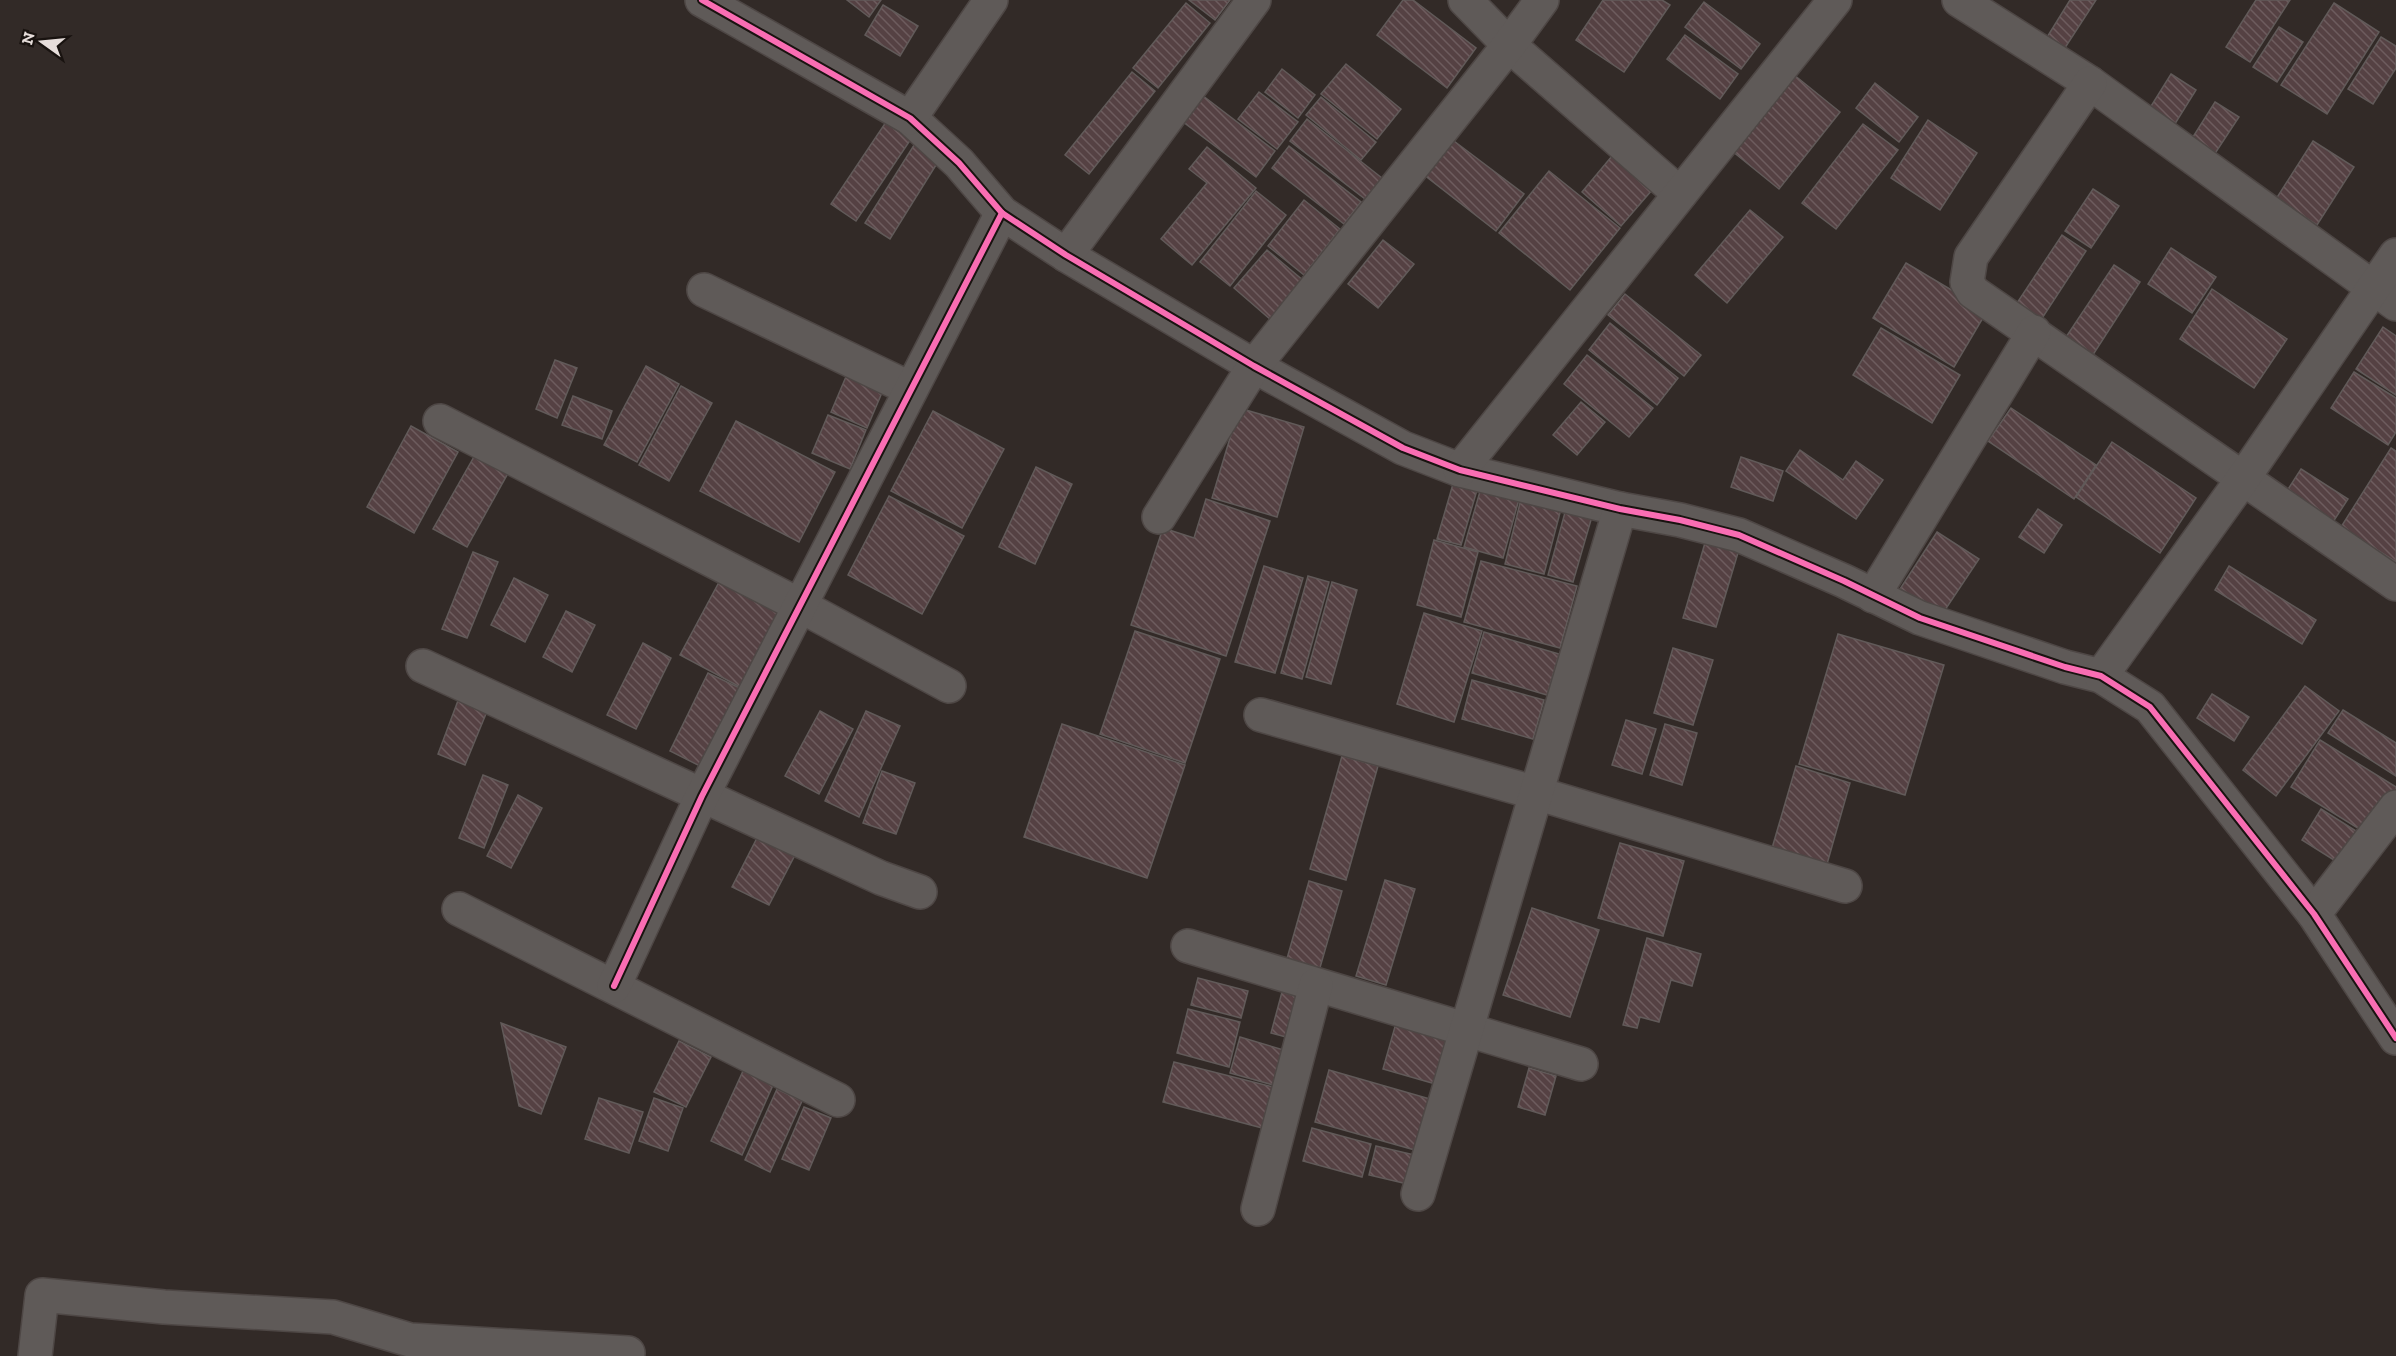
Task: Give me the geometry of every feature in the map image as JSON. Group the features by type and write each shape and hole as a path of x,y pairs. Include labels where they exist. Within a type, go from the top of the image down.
{"street":[{"path":"702,0 910,118 959,163 1002,213 1066,255 1254,366 1403,448 1460,470 1739,535 1930,622 2065,667 2101,676 2150,707 2314,914 2396,1038"},
{"path":"910,118 991,0"},
{"path":"1066,255 1254,0"},
{"path":"1465,0 1509,45 1680,194"},
{"path":"1159,517 1254,366 1509,45 1542,0"},
{"path":"1460,470 1835,0"},
{"path":"1959,0 2090,83 2384,297"},
{"path":"2090,83 1971,257 1967,282 1973,292 2034,332 2242,480 2396,584"},
{"path":"614,986 702,796 1002,213"},
{"path":"2101,676 2242,480 2384,297 2396,255"},
{"path":"704,290 911,389"},
{"path":"1873,596 2034,332"},
{"path":"440,421 799,605 949,686"},
{"path":"1418,1194 1620,509"},
{"path":"423,666 881,878 920,892"},
{"path":"1261,715 1536,793 1845,886"},
{"path":"2314,914 2396,807"},
{"path":"459,909 838,1100"},
{"path":"1188,946 1581,1064"},
{"path":"1258,1209 1316,985"},
{"path":"34,1356 42,1295 164,1307 333,1317 410,1340 628,1353"}],"building":[{"path":"847,0 881,0 869,17"},
{"path":"1189,0 1230,0 1215,20"},
{"path":"1403,0 1413,0 1476,48 1447,88 1377,35"},
{"path":"1603,0 1662,0 1670,5 1624,72 1576,40"},
{"path":"2070,0 2096,0 2061,54 2044,42"},
{"path":"2256,0 2290,0 2250,62 2226,47"},
{"path":"1704,2 1760,44 1741,69 1685,27"},
{"path":"1186,3 1210,23 1158,88 1133,68"},
{"path":"2334,3 2379,32 2327,114 2281,85"},
{"path":"883,5 918,26 900,56 865,35"},
{"path":"2279,27 2303,42 2277,82 2253,67"},
{"path":"1685,35 1738,74 1720,99 1667,59"},
{"path":"2381,37 2396,46 2396,68 2373,104 2348,89"},
{"path":"1346,64 1401,109 1377,139 1321,94"},
{"path":"1282,69 1315,95 1298,118 1265,92"},
{"path":"1788,70 1840,112 1779,189 1727,147"},
{"path":"1132,72 1155,91 1089,174 1065,155"},
{"path":"2171,74 2196,90 2173,127 2148,111"},
{"path":"1875,83 1918,117 1899,142 1856,108"},
{"path":"1198,92 1275,151 1256,177 1178,118"},
{"path":"1259,92 1298,122 1277,149 1238,119"},
{"path":"1321,97 1376,142 1361,160 1306,115"},
{"path":"2215,102 2239,117 2214,155 2191,140"},
{"path":"1307,119 1382,178 1365,199 1290,141"},
{"path":"1928,120 1977,153 1940,210 1891,178"},
{"path":"886,122 911,139 856,221 831,204"},
{"path":"1863,124 1898,150 1836,229 1802,203"},
{"path":"1450,138 1524,194 1496,231 1423,174"},
{"path":"2313,141 2354,167 2317,225 2276,199"},
{"path":"916,142 941,157 890,239 865,223"},
{"path":"1289,146 1361,202 1344,224 1272,168"},
{"path":"1207,147 1256,188 1192,265 1161,239 1207,183 1189,169"},
{"path":"1612,156 1652,190 1621,226 1582,192"},
{"path":"1549,171 1620,228 1570,290 1499,233"},
{"path":"2093,189 2119,206 2091,248 2065,231"},
{"path":"1256,191 1286,215 1230,286 1200,262"},
{"path":"1304,200 1340,229 1304,275 1268,246"},
{"path":"1750,210 1783,237 1727,303 1695,275"},
{"path":"2062,235 2086,251 2037,326 2013,309"},
{"path":"1383,240 1414,264 1378,308 1348,284"},
{"path":"2171,248 2216,277 2192,313 2148,284"},
{"path":"1267,250 1304,281 1271,320 1234,288"},
{"path":"1906,263 1987,311 1954,367 1873,318"},
{"path":"2114,265 2140,282 2089,361 2062,343"},
{"path":"2212,289 2287,339 2254,388 2180,339"},
{"path":"1625,294 1701,355 1684,376 1608,315"},
{"path":"1610,323 1678,378 1657,405 1589,350"},
{"path":"2383,327 2396,336 2396,395 2356,369"},
{"path":"1881,328 1960,375 1932,423 1853,375"},
{"path":"1587,355 1653,408 1629,437 1564,384"},
{"path":"555,360 577,368 557,418 536,409"},
{"path":"646,366 679,384 637,462 604,445"},
{"path":"848,372 884,388 867,428 831,412"},
{"path":"2354,372 2396,398 2396,432 2388,445 2331,408"},
{"path":"681,386 712,403 669,481 639,465"},
{"path":"573,396 612,411 602,439 562,425"},
{"path":"1581,402 1605,422 1577,455 1553,435"},
{"path":"1239,408 1304,427 1277,517 1212,498"},
{"path":"2011,408 2096,465 2074,499 1988,441"},
{"path":"933,411 1004,449 962,528 891,491"},
{"path":"828,415 866,430 850,469 812,453"},
{"path":"736,421 835,472 799,542 700,491"},
{"path":"411,426 458,452 414,533 367,507"},
{"path":"2112,442 2196,498 2160,553 2076,497"},
{"path":"479,448 512,466 467,547 433,529"},
{"path":"2391,448 2396,451 2396,562 2341,527"},
{"path":"1800,450 1843,480 1856,461 1883,480 1856,519 1786,471"},
{"path":"1741,457 1783,471 1773,501 1731,487"},
{"path":"1036,467 1072,484 1035,564 999,547"},
{"path":"2301,469 2348,499 2331,525 2285,494"},
{"path":"1453,484 1477,490 1461,545 1437,539"},
{"path":"1481,488 1519,499 1503,558 1464,547"},
{"path":"1522,495 1562,505 1544,574 1505,564"},
{"path":"889,496 964,536 922,614 848,575"},
{"path":"1206,499 1270,521 1226,656 1131,625 1163,528 1194,538"},
{"path":"1567,505 1593,513 1573,582 1548,575"},
{"path":"2038,509 2062,525 2044,553 2019,537"},
{"path":"1937,532 1979,559 1941,616 1900,589"},
{"path":"1707,536 1740,546 1716,627 1683,618"},
{"path":"1434,540 1478,552 1461,617 1417,605"},
{"path":"473,552 498,562 467,638 442,629"},
{"path":"1481,561 1577,586 1560,648 1464,622"},
{"path":"1264,566 1303,578 1275,673 1235,662"},
{"path":"2229,566 2316,620 2302,644 2215,590"},
{"path":"725,571 787,604 742,688 680,655"},
{"path":"1308,576 1329,582 1302,679 1281,673"},
{"path":"514,578 548,595 525,642 491,625"},
{"path":"1332,582 1357,590 1331,684 1306,677"},
{"path":"566,611 595,625 572,672 543,657"},
{"path":"1424,613 1482,631 1454,722 1397,704"},
{"path":"1135,631 1220,659 1185,763 1100,734"},
{"path":"1484,632 1559,654 1547,695 1472,673"},
{"path":"1838,634 1944,665 1905,795 1799,764"},
{"path":"643,643 671,658 636,729 607,715"},
{"path":"1673,648 1713,660 1693,725 1654,713"},
{"path":"708,673 742,689 704,768 670,751"},
{"path":"1472,680 1544,700 1533,739 1462,719"},
{"path":"2305,686 2339,711 2276,796 2243,770"},
{"path":"2212,694 2249,717 2234,741 2197,718"},
{"path":"459,698 488,709 465,765 438,754"},
{"path":"2343,710 2396,743 2396,776 2328,733"},
{"path":"820,711 853,729 819,794 785,776"},
{"path":"866,711 900,726 859,817 825,801"},
{"path":"1626,720 1656,729 1642,774 1612,765"},
{"path":"1062,724 1185,765 1147,878 1024,837"},
{"path":"1665,724 1697,733 1682,785 1650,775"},
{"path":"2320,740 2396,787 2396,791 2369,835 2291,787"},
{"path":"1342,756 1378,766 1346,880 1310,869"},
{"path":"1796,766 1850,783 1825,871 1770,855"},
{"path":"882,771 915,783 896,834 863,823"},
{"path":"483,775 508,785 484,848 459,838"},
{"path":"518,795 542,808 511,868 487,856"},
{"path":"2321,809 2364,836 2345,867 2302,840"},
{"path":"758,836 795,855 769,905 732,887"},
{"path":"1620,843 1684,861 1663,936 1598,918"},
{"path":"1385,880 1415,889 1386,985 1356,976"},
{"path":"1309,881 1342,891 1319,971 1286,962"},
{"path":"1532,908 1599,930 1570,1017 1503,995"},
{"path":"1647,938 1701,954 1692,986 1671,980 1659,1022 1640,1017 1637,1028 1623,1025"},
{"path":"1198,978 1248,991 1241,1018 1191,1005"},
{"path":"1282,992 1302,998 1290,1038 1271,1033"},
{"path":"1188,1009 1240,1022 1229,1067 1177,1053"},
{"path":"1398,1016 1455,1032 1439,1085 1383,1069"},
{"path":"501,1023 566,1047 541,1114 519,1106"},
{"path":"1240,1037 1287,1051 1277,1086 1230,1073"},
{"path":"679,1041 711,1057 686,1107 654,1092"},
{"path":"1174,1062 1281,1089 1270,1130 1163,1102"},
{"path":"1529,1068 1556,1076 1545,1115 1518,1107"},
{"path":"1329,1070 1437,1101 1422,1152 1315,1122"},
{"path":"743,1071 773,1085 742,1155 711,1141"},
{"path":"777,1089 802,1101 770,1172 745,1160"},
{"path":"599,1098 643,1112 629,1153 585,1139"},
{"path":"654,1098 683,1108 668,1151 639,1141"},
{"path":"804,1107 831,1118 809,1170 782,1159"},
{"path":"1312,1128 1371,1144 1362,1177 1303,1161"},
{"path":"1376,1146 1419,1156 1412,1185 1369,1175"}],"cycle path":[{"path":"702,0 910,118 959,163 1002,213 1066,255 1254,366 1403,448 1460,470 1739,535 1844,581 1920,618 2065,667 2101,676 2150,707 2314,914 2396,1038"},
{"path":"614,986 702,796 1002,213"}]}
